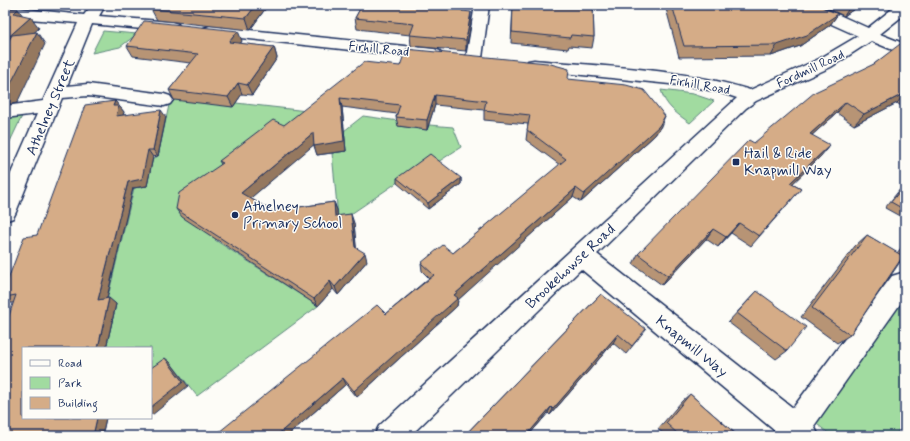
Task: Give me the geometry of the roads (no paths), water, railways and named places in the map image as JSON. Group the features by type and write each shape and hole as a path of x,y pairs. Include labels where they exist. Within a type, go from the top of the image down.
{"street":[{"name":"Athelney Street","path":"5,212 84,25 100,5"},
{"name":"Firhill Road","path":"5,12 189,29 468,58 482,5"},
{"path":"806,5 905,50"},
{"name":"Fordmill Road","path":"750,96 825,63 870,35 905,6"},
{"name":"Firhill Road","path":"516,63 695,82 722,87 750,96"},
{"path":"5,112 88,90 164,100"},
{"name":"Brookehowse Road","path":"389,436 706,135 750,96"},
{"name":"Knapmill Way","path":"581,255 800,432"},
{"path":"800,432 901,283 905,282"}],"place":[{"name":"Hail & Ride Knapmill Way","path":"736,162"},
{"name":"Athelney Primary School","path":"235,215"}]}
